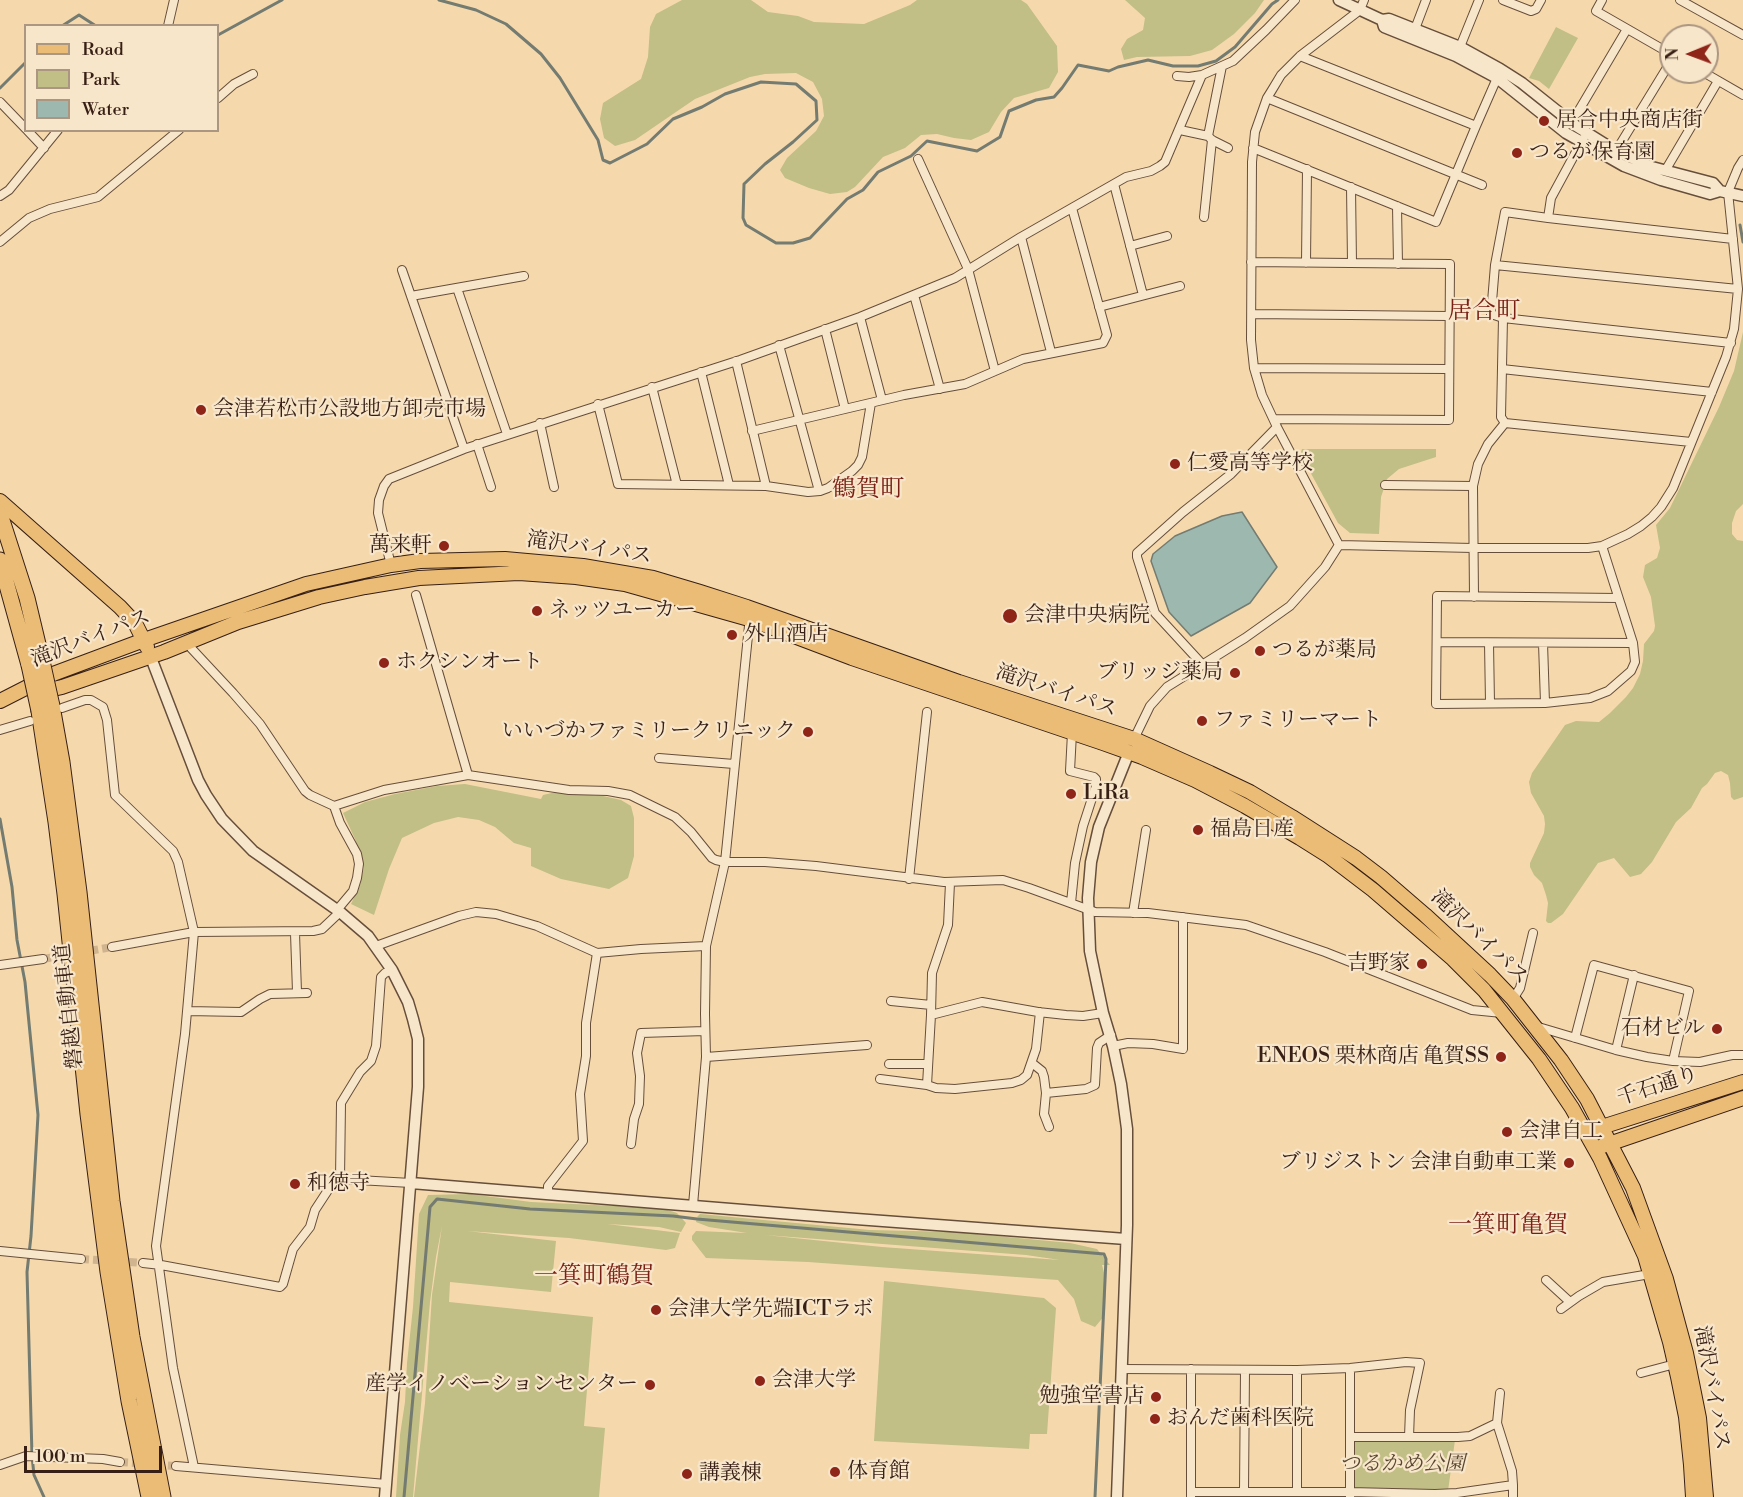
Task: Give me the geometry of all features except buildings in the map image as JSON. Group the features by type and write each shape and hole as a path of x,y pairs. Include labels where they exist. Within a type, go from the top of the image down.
{"highway":[{"name":"磐越自動車道","path":"3,521 27,598 35,663 63,774 79,892 112,1201 132,1337 164,1497"},
{"name":"磐越自動車道","path":"0,560 35,663"},
{"name":"磐越自動車道","path":"46,712 50,776 108,1272 127,1391 149,1497"}],"main road":[{"path":"0,501 120,607 135,623 147,648"},
{"name":"滝沢バイパス","path":"147,648 306,584 391,565 420,561 505,559 575,565 653,578 750,614 876,654 1132,745 1250,792 1356,858 1461,946 1513,999 1561,1060 1587,1100 1633,1188 1666,1279 1686,1353 1699,1418 1706,1497"},
{"name":"滝沢バイパス","path":"0,701 53,674 319,597 419,578 519,573 576,577 625,584 750,614 861,662 1072,733 1132,745 1245,806 1327,855 1373,890 1420,929 1484,990 1539,1059 1586,1132 1645,1256 1675,1364 1686,1417 1693,1497"},
{"name":"千石通り","path":"1586,1132 1743,1082"},
{"name":"千石通り","path":"1595,1149 1743,1098"}],"street":[{"path":"168,24 174,0"},
{"path":"1177,76 1202,75 1233,61 1295,0"},
{"path":"1339,0 1362,5 1382,20 1384,27 1456,56 1497,78 1566,133 1665,171 1713,183 1724,191 1743,196"},
{"path":"1415,29 1426,0"},
{"path":"1460,47 1479,0"},
{"path":"1503,0 1531,11 1536,9 1541,0"},
{"path":"1602,0 1596,11 1659,47"},
{"path":"1680,0 1743,35"},
{"path":"1339,545 1262,395 1254,368 1251,340 1253,148 1255,132 1267,98 1281,75 1300,56 1362,5"},
{"path":"1382,20 1389,18 1460,47 1492,64 1522,83 1572,122 1584,138 1612,160 1636,171 1710,194 1724,191"},
{"path":"1572,122 1627,29"},
{"path":"1300,56 1476,126"},
{"path":"1204,218 1210,138 1222,66"},
{"path":"219,97 234,84 253,74"},
{"path":"391,565 378,513 378,500 389,479 477,444 736,361 860,317 955,278 1114,184 1133,174 1151,171 1165,162 1202,75"},
{"path":"1253,148 1437,222 1455,174 1497,78"},
{"path":"1616,151 1659,81"},
{"path":"1719,82 1743,95"},
{"path":"1665,171 1716,84"},
{"path":"1267,98 1482,185"},
{"path":"0,102 24,128"},
{"path":"1180,130 1210,138 1228,148"},
{"path":"28,132 44,148"},
{"path":"0,196 9,190 56,132"},
{"path":"0,242 29,218 50,209 98,197 177,132"},
{"path":"1548,218 1551,198 1584,138"},
{"path":"918,159 968,269 995,371"},
{"path":"1339,545 1588,548 1602,546 1641,526 1661,507 1673,488 1731,343 1740,284 1724,191 1743,160"},
{"path":"1306,169 1306,263"},
{"path":"1114,184 1143,295"},
{"path":"1351,187 1352,263"},
{"path":"1397,206 1398,264"},
{"path":"752,431 882,400 965,384 1023,359 1103,343 1107,335 1072,208"},
{"path":"1731,343 1503,318 1491,314 1505,212 1733,238"},
{"path":"1130,246 1167,236"},
{"path":"1021,237 1051,352"},
{"path":"1202,664 1155,613 1137,553 1231,474 1276,423 1449,420 1450,264 1251,262"},
{"path":"1496,265 1740,284"},
{"path":"402,270 464,449"},
{"path":"411,296 524,276"},
{"path":"1099,307 1180,286"},
{"path":"457,288 507,434"},
{"path":"914,295 940,388"},
{"path":"1252,314 1449,316"},
{"path":"860,317 882,400"},
{"path":"1503,318 1501,417 1505,423"},
{"path":"825,329 845,409"},
{"path":"779,345 819,491"},
{"path":"736,361 766,486"},
{"path":"1254,368 1448,369"},
{"path":"1502,369 1712,392"},
{"path":"701,372 729,485"},
{"path":"652,387 677,485"},
{"path":"598,404 618,484 766,486 808,492 828,488 858,465 862,457 871,403"},
{"path":"540,423 554,487"},
{"path":"1505,423 1691,442"},
{"path":"1473,597 1473,486 1478,464 1488,444 1505,423"},
{"path":"477,444 490,488"},
{"path":"1385,485 1473,486"},
{"path":"1117,1497 1126,1239 1127,1129 1121,1084 1090,951 1089,873 1099,827 1150,706 1167,687 1245,638 1290,606 1326,567 1339,545"},
{"path":"1602,546 1633,643 1635,662 1631,671 1608,691 1590,698 1545,703 1436,704 1437,596 1618,598"},
{"path":"416,595 468,775"},
{"path":"693,1205 706,1057 705,946 724,862 750,614"},
{"path":"1437,642 1633,643"},
{"path":"1489,643 1490,703"},
{"path":"1543,643 1545,703"},
{"path":"147,648 198,780 222,819 253,851 339,911 376,946 392,970 408,1002 416,1029 418,1087 385,1497"},
{"path":"191,648 260,724 305,791 334,806 384,790 468,775 569,790 608,791 634,795 675,817 691,832 712,858 724,862 816,866 950,883 1003,880 1095,912 1184,917 1246,925 1325,952 1472,1010 1502,1013"},
{"path":"0,730 85,700 91,700 103,707 107,720 115,795 173,851 178,861 194,933 187,1011 156,1246 173,1368 194,1467"},
{"path":"909,879 927,712"},
{"path":"1071,903 1075,863 1096,783 1094,777 1070,771 1072,733"},
{"path":"659,758 734,765"},
{"path":"112,947 194,933 295,933 322,928 339,911 353,891 357,878 357,854 340,823 334,806"},
{"path":"1133,913 1146,830"},
{"path":"927,1085 932,973 948,925 950,883"},
{"path":"376,946 476,912 496,914 537,926 597,953 705,946"},
{"path":"1046,1093 1086,1089 1095,1085 1097,1048 1100,1043 1112,1041 1183,1049 1184,917"},
{"path":"295,933 297,992"},
{"path":"1513,999 1520,988 1533,933"},
{"path":"548,1194 549,1186 583,1141 580,1094 586,1056 586,1023 597,953"},
{"path":"0,965 43,959"},
{"path":"1575,1038 1594,965 1689,991 1673,1061"},
{"path":"340,1179 341,1103 360,1072 371,1061 376,1046 381,977 392,970"},
{"path":"1616,1050 1634,975"},
{"path":"187,1011 241,1012 270,994 307,993"},
{"path":"891,1001 931,1005"},
{"path":"931,1015 982,1002 1040,1012 1083,1016 1103,1013"},
{"path":"880,1079 955,1089 1021,1080 1027,1076 1036,1049 1040,1012"},
{"path":"1535,1026 1647,1058 1700,1062 1743,1055"},
{"path":"631,1144 634,1119 639,1104 640,1076 637,1053 641,1033 705,1032"},
{"path":"706,1057 867,1045"},
{"path":"1032,1063 1042,1071 1044,1077 1046,1093 1044,1114 1049,1127"},
{"path":"889,1064 928,1064"},
{"path":"143,1263 280,1287 283,1284 293,1249 310,1227 315,1209 332,1184 340,1179 1126,1239"},
{"path":"0,1251 81,1259"},
{"path":"1561,1310 1603,1282 1650,1274"},
{"path":"1546,1280 1570,1302"},
{"path":"1121,1369 1298,1370 1350,1368 1406,1362 1420,1363 1410,1410 1409,1437"},
{"path":"1641,1373 1675,1364"},
{"path":"1350,1368 1350,1494"},
{"path":"1191,1369 1191,1495 1244,1491 1350,1494 1457,1493 1513,1485"},
{"path":"1244,1491 1245,1370"},
{"path":"1297,1491 1298,1370"},
{"path":"1500,1393 1497,1423 1512,1472 1513,1497"},
{"path":"1351,1437 1470,1436 1497,1423"},
{"path":"0,1465 26,1456 103,1459 120,1462"},
{"path":"176,1466 386,1484"}],"green space":[{"path":"682,0 751,0 768,12 798,16 814,22 864,24 917,0 1021,0 1027,4 1057,46 1058,72 1049,88 1014,98 1001,112 989,132 971,140 937,134 921,135 905,148 883,157 855,187 847,192 830,194 785,178 780,170 787,158 816,131 824,116 822,99 813,82 796,73 750,77 695,99 635,140 615,146 604,138 600,119 603,103 641,79 648,57 650,27 656,14"},
{"path":"1125,0 1264,0 1255,13 1234,34 1212,50 1190,56 1137,57 1124,60 1121,49 1127,39 1143,30 1145,18"},
{"path":"1556,27 1578,38 1549,89 1539,81 1529,78"},
{"path":"1743,332 1743,504 1736,511 1732,523 1732,534 1737,540 1743,541 1743,797 1734,800 1731,797 1728,775 1721,771 1715,773 1702,788 1691,808 1676,822 1652,862 1641,874 1630,877 1614,858 1598,863 1563,914 1548,923 1546,921 1548,903 1546,895 1542,883 1530,867 1544,833 1545,824 1544,816 1531,793 1529,782 1532,773 1565,725 1576,721 1599,722 1626,697 1640,674 1644,644 1655,626 1651,597 1643,577 1645,565 1657,558 1660,548 1656,525 1670,508 1719,407 1734,371"},
{"path":"1302,449 1436,449 1436,457 1399,469 1387,479 1381,497 1379,534 1350,533 1338,523 1302,457"},
{"path":"465,784 541,799 543,795 556,792 621,800 631,806 634,818 634,856 628,878 609,889 561,879 531,866 531,848 514,843 495,827 479,820 458,817 434,823 402,838 374,915 351,904 360,885 364,867 343,813 365,802 395,794 437,786"},
{"path":"470,1194 531,1202 655,1206 677,1213 686,1223 681,1232 659,1227 607,1224 680,1233 675,1248 666,1250 569,1238 467,1231 556,1241 551,1292 450,1282 449,1302 593,1317 584,1426 605,1428 599,1497 414,1497 425,1403 432,1295 442,1226 430,1302 413,1497 396,1497 419,1214 428,1195"},
{"path":"700,1214 870,1230 955,1232 1070,1243 1097,1249 1110,1265 1102,1265 1106,1280 1105,1315 1095,1327 1081,1321 1074,1299 1058,1280 808,1262 706,1258 692,1240 696,1231 747,1233 709,1227 696,1222","holes":["765,1235 1026,1255 1060,1260 882,1247"]},
{"path":"884,1281 1044,1298 1056,1308 1047,1434 1030,1434 1029,1449 874,1441"},
{"name":"つるかめ公園","path":"1353,1439 1455,1440 1448,1491 1353,1489"}],"water":[{"path":"1242,512 1277,567 1250,603 1191,636 1169,612 1151,561 1153,554 1175,536 1222,516"}],"waterway":[{"path":"219,34 282,0"},
{"path":"439,0 476,10 506,24 541,54 560,78 598,140 603,160 610,163 647,144 673,119 725,94 761,82 796,84 816,101 817,120 744,184 743,218 746,225 776,243 793,243 810,238 847,199 863,190 878,172 911,156 927,141 977,151 1000,137 1009,111 1036,100 1054,97 1078,65 1109,71 1148,60 1173,66 1198,66 1216,61 1235,47 1278,0"},
{"path":"65,24 79,15 93,24"},
{"path":"0,88 24,64"},
{"path":"1740,225 1743,242"},
{"path":"0,819 25,982 38,1115 27,1272 32,1456 34,1475 44,1497"},
{"path":"404,1497 430,1207 437,1199 530,1209 673,1216 1104,1254 1106,1259 1095,1497"}],"tunnel":[{"path":"43,959 112,947"},
{"path":"81,1259 143,1263"},
{"path":"120,1462 176,1466"}],"place":[{"name":"居合中央商店街","path":"1544,121"},
{"name":"つるが保育園","path":"1517,153"},
{"name":"会津若松市公設地方卸売市場","path":"201,410"},
{"name":"仁愛高等学校","path":"1175,464"},
{"name":"萬来軒","path":"444,546"},
{"name":"ネッツユーカー","path":"537,611"},
{"name":"会津中央病院","path":"1010,616"},
{"name":"外山酒店","path":"732,635"},
{"name":"つるが薬局","path":"1260,651"},
{"name":"ホクシンオート","path":"384,663"},
{"name":"ブリッジ薬局","path":"1235,673"},
{"name":"ファミリーマート","path":"1202,721"},
{"name":"いいづかファミリークリニック","path":"808,732"},
{"name":"LiRa","path":"1071,794"},
{"name":"福島日産","path":"1198,830"},
{"name":"吉野家","path":"1422,964"},
{"name":"石材ビル","path":"1717,1029"},
{"name":"ENEOS 栗林商店 亀賀SS","path":"1501,1057"},
{"name":"会津自工","path":"1507,1132"},
{"name":"ブリジストン 会津自動車工業","path":"1569,1163"},
{"name":"和徳寺","path":"295,1184"},
{"name":"会津大学先端ICTラボ","path":"656,1310"},
{"name":"会津大学","path":"760,1381"},
{"name":"産学イノベーションセンター","path":"650,1385"},
{"name":"勉強堂書店","path":"1156,1397"},
{"name":"おんだ歯科医院","path":"1155,1419"},
{"name":"体育館","path":"835,1472"},
{"name":"講義棟","path":"687,1474"}],"district":[{"name":"居合町","path":"1484,312"},
{"name":"鶴賀町","path":"868,490"},
{"name":"一箕町亀賀","path":"1508,1226"},
{"name":"一箕町鶴賀","path":"594,1277"}]}
